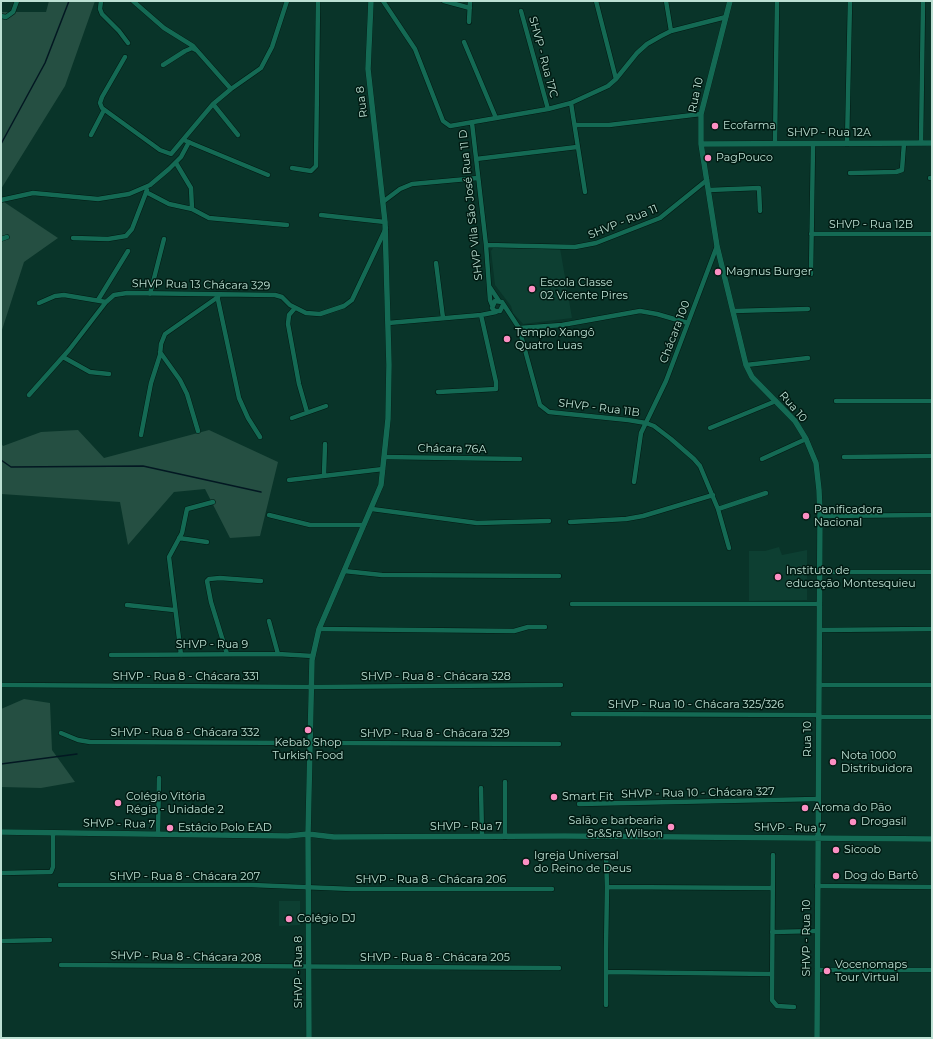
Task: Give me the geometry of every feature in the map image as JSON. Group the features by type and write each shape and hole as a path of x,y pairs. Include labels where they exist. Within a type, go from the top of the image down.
{"street":[{"path":"1,16 6,17 13,12 17,1"},
{"path":"101,1 100,9 102,14 119,31 128,43"},
{"path":"133,1 164,28 187,41 231,89"},
{"path":"292,168 311,171 316,166 318,1"},
{"name":"Rua 8","path":"364,526 381,485 388,419 386,225 368,69 371,1"},
{"path":"383,1 415,49 444,123 450,126 548,109 571,103 608,86 616,79 637,53 647,44 671,31 726,17"},
{"path":"444,1 470,8"},
{"path":"470,1 470,22"},
{"path":"596,1 616,79"},
{"path":"666,1 671,31"},
{"name":"Rua 10","path":"730,1 701,114 701,144 717,246 746,365 752,377 795,421 806,439 816,463 820,516 818,839"},
{"path":"775,143 777,1"},
{"path":"847,144 850,1"},
{"path":"921,143 923,1"},
{"path":"1,200 33,193 86,198 115,197 129,194 150,185 176,163 186,141 213,104 261,68 266,61 286,3"},
{"name":"SHVP - Rua 17C","path":"521,11 548,109"},
{"path":"464,42 496,118"},
{"path":"163,65 185,51 192,48 196,50"},
{"path":"125,57 101,99 101,104 104,110 160,150 171,154 186,141"},
{"path":"571,103 585,192"},
{"path":"213,104 238,135"},
{"path":"91,135 104,110"},
{"path":"575,125 622,124 701,114"},
{"name":"SHVP Vila São José Rua 11 D","path":"472,123 492,307"},
{"path":"186,141 268,175"},
{"path":"850,173 896,172 902,170 904,143"},
{"name":"SHVP - Rua 12A","path":"701,144 932,143"},
{"path":"811,274 813,144"},
{"path":"476,159 577,147"},
{"path":"176,163 191,188 192,209"},
{"path":"384,201 400,189 412,184 478,178"},
{"name":"SHVP - Rua 11","path":"486,245 574,247 596,243 660,218 707,180"},
{"path":"72,238 108,240 126,236 132,229 150,185"},
{"path":"709,190 759,188 760,211"},
{"path":"146,192 169,204 192,209 209,218 287,225"},
{"path":"307,412 299,384 288,324 289,315 295,308 306,313 320,314 338,308 352,300 386,225 321,215"},
{"name":"SHVP - Rua 12B","path":"811,234 931,234"},
{"path":"1,239 7,237"},
{"path":"150,294 164,239"},
{"name":"Chácara 100","path":"634,482 638,445 646,423 666,381 717,246"},
{"path":"98,300 128,251"},
{"path":"436,263 444,318"},
{"name":"SHVP - Rua 11B","path":"489,286 519,328 536,397 543,409 549,412 610,417 646,423 654,426 694,458 700,466 718,509 729,548"},
{"name":"SHVP Rua 13 Chácara 329","path":"106,302 111,297 120,294 217,296 275,295 282,297 295,308"},
{"path":"29,395 63,357 106,302 64,295 55,296 39,303"},
{"path":"141,435 161,344 165,334 217,296 239,398 248,418 260,437"},
{"path":"388,323 483,315 502,310 501,303 495,301 492,307 483,315"},
{"path":"492,307 497,312 509,316"},
{"path":"733,311 808,310"},
{"path":"519,328 562,325 640,312 657,314 688,324"},
{"path":"438,392 492,390 496,388 483,315"},
{"path":"160,352 180,380 187,394 198,431"},
{"path":"63,357 90,372 109,374"},
{"path":"746,365 808,358"},
{"path":"710,428 776,401"},
{"path":"836,401 932,401"},
{"path":"292,418 326,406"},
{"path":"762,459 806,439"},
{"path":"324,444 324,475"},
{"path":"844,457 932,456"},
{"name":"Chácara 76A","path":"384,458 520,459"},
{"path":"288,480 383,469"},
{"path":"718,509 766,493"},
{"path":"570,522 626,519 643,516 713,496"},
{"path":"180,655 169,557 179,538 188,508 213,502"},
{"path":"372,509 477,523 550,521"},
{"path":"269,515 310,525 364,526"},
{"path":"820,516 932,515"},
{"name":"SHVP - Rua 8","path":"309,1038 310,967 308,834 312,656 319,629 364,526"},
{"path":"179,538 207,542"},
{"path":"344,571 382,574 559,576"},
{"path":"820,572 932,572"},
{"path":"227,654 211,602 207,582 209,579 220,578 261,581"},
{"path":"572,604 820,604"},
{"path":"127,605 174,610"},
{"path":"269,621 278,654"},
{"path":"319,629 514,632 528,627 545,627"},
{"path":"820,630 932,629"},
{"name":"SHVP - Rua 9","path":"111,655 278,654 312,656"},
{"name":"SHVP - Rua 8 - Chácara 331","path":"1,685 311,687"},
{"name":"SHVP - Rua 8 - Chácara 328","path":"311,687 561,685"},
{"path":"819,685 932,685"},
{"name":"SHVP - Rua 10 - Chácara 325/326","path":"573,714 932,717"},
{"name":"SHVP - Rua 8 - Chácara 332","path":"61,733 83,742 310,742"},
{"name":"SHVP - Rua 8 - Chácara 329","path":"310,742 559,744"},
{"path":"158,834 159,778"},
{"path":"504,782 506,836"},
{"path":"481,788 482,836"},
{"name":"SHVP - Rua 10 - Chácara 327","path":"579,804 818,799"},
{"name":"SHVP - Rua 7","path":"1,832 288,836 308,834 334,837 506,836 932,839"},
{"path":"1,873 51,872 53,867 53,833"},
{"name":"SHVP - Rua 10","path":"817,1038 818,839"},
{"path":"606,854 606,1005"},
{"path":"773,855 773,1004 777,1006 794,1007"},
{"name":"SHVP - Rua 8 - Chácara 207","path":"60,886 252,885 309,888"},
{"path":"817,886 932,887"},
{"name":"SHVP - Rua 8 - Chácara 206","path":"309,888 552,889"},
{"path":"607,888 772,888"},
{"path":"772,932 817,931"},
{"path":"1,941 50,940"},
{"name":"SHVP - Rua 8 - Chácara 208","path":"61,964 310,967"},
{"name":"SHVP - Rua 8 - Chácara 205","path":"310,967 559,968"},
{"path":"817,970 932,970"},
{"path":"606,972 772,974"}],"shaded area":[{"path":"49,1 95,1 65,86 1,189 1,12 46,12"},
{"path":"1,200 58,238 24,262 1,333"},
{"name":"Escola Classe 02 Vicente Pires","path":"531,246 560,248 572,318 523,324 513,313 511,306 495,285 491,251 493,248"},
{"path":"78,430 104,458 209,430 278,462 260,536 230,538 205,489 174,492 128,545 120,502 1,494 1,443 3,446 41,432"},
{"name":"Instituto de educação Montesquieu","path":"779,547 782,555 807,550 807,600 749,601 749,551 765,551"},
{"path":"24,699 50,703 52,750 75,782 41,788 1,787 1,709"},
{"name":"Colégio DJ","path":"279,901 300,901 300,925 279,926"}],"waterway":[{"path":"1,144 45,63 69,1"},
{"path":"1,460 11,467 143,466 261,492"},
{"path":"1,764 77,754"}],"place":[{"name":"Ecofarma","path":"715,126"},
{"name":"PagPouco","path":"708,158"},
{"name":"Magnus Burger","path":"718,272"},
{"name":"Escola Classe 02 Vicente Pires","path":"532,289"},
{"name":"Templo Xangô Quatro Luas","path":"507,339"},
{"name":"Panificadora Nacional","path":"806,516"},
{"name":"Instituto de educação Montesquieu","path":"778,577"},
{"name":"Kebab Shop Turkish Food","path":"308,730"},
{"name":"Nota 1000 Distribuidora","path":"833,762"},
{"name":"Smart Fit","path":"554,797"},
{"name":"Colégio Vitória Régia - Unidade 2","path":"118,803"},
{"name":"Aroma do Pão","path":"805,808"},
{"name":"Drogasil","path":"853,822"},
{"name":"Salão e barbearia Sr&Sra Wilson","path":"671,827"},
{"name":"Estácio Polo EAD","path":"170,828"},
{"name":"Sicoob","path":"836,850"},
{"name":"Igreja Universal do Reino de Deus","path":"526,862"},
{"name":"Dog do Bartô","path":"836,876"},
{"name":"Colégio DJ","path":"289,919"},
{"name":"Vocenomaps Tour Virtual","path":"827,971"}]}
